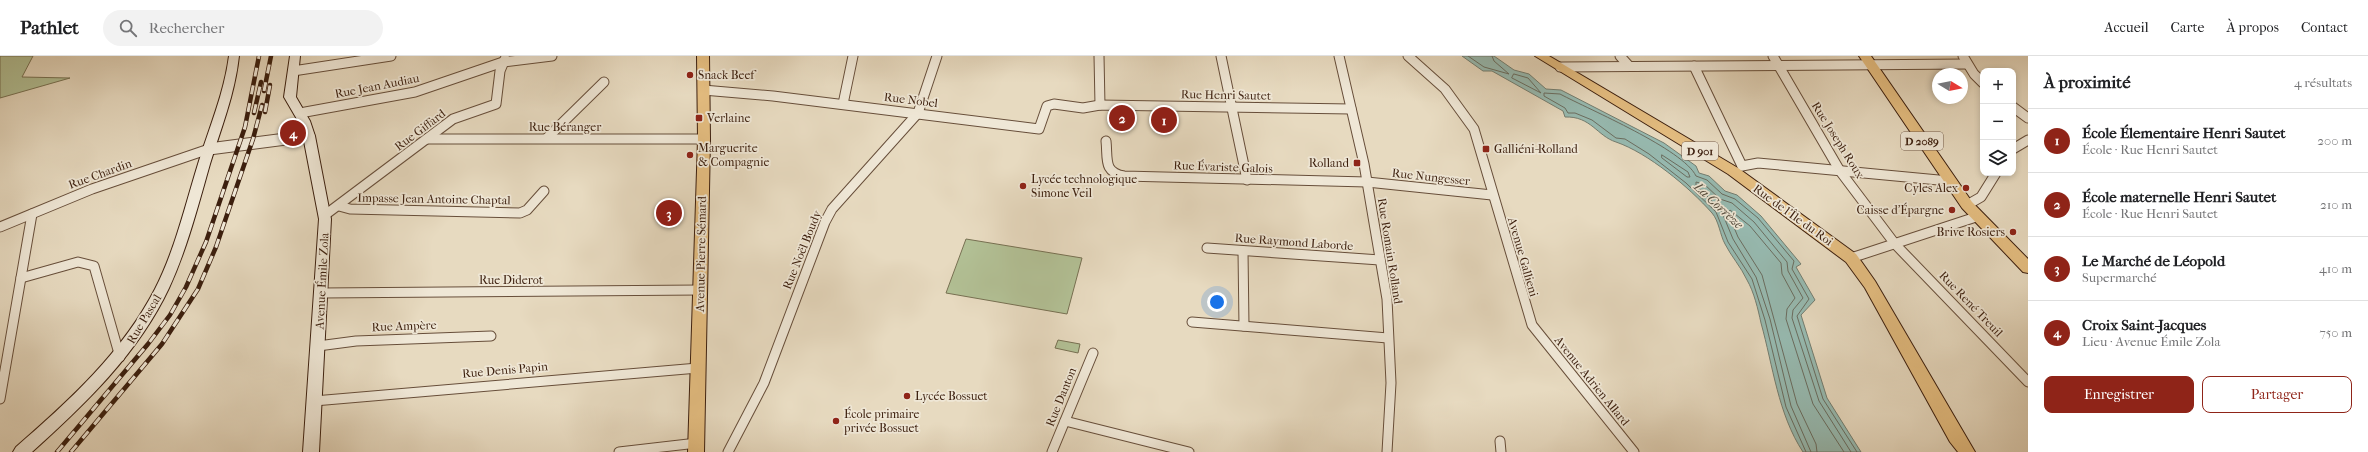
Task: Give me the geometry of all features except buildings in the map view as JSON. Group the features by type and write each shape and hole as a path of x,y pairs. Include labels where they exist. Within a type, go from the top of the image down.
{"main road":[{"name":"Rue Pascal","path":"21,452 120,357 142,326 163,287 229,84 234,56"},
{"name":"Avenue Émile Zola","path":"295,56 290,97 300,113 309,136 325,215 322,293 311,452"},
{"name":"Avenue Pierre Sémard","path":"696,448 704,139 704,56"},
{"name":"Rue de l'Île du Roi","path":"1541,56 1736,166 1851,258 1870,285 1956,437 1967,452"},
{"name":"D 2089","path":"1868,60 1948,181 1976,217 2028,268"}],"street":[{"path":"293,71 391,56"},
{"name":"Rue Jean Audiau","path":"300,113 415,92 505,59 552,56"},
{"path":"843,104 853,56"},
{"name":"Rue Noël Boudy","path":"728,452 764,383 825,222 832,209 918,113 937,56"},
{"path":"1098,56 1100,105"},
{"path":"1221,56 1247,180"},
{"name":"Rue Romain Rolland","path":"1339,56 1367,182 1387,299 1391,394 1387,452"},
{"name":"Avenue Gallieni","path":"1408,56 1438,80 1461,105 1474,130 1492,195 1532,325"},
{"path":"1620,56 1629,66"},
{"name":"Rue Joseph Roux","path":"1772,56 1840,171 1895,244"},
{"path":"1918,56 1922,65"},
{"path":"1963,56 1967,64 1980,79"},
{"name":"Rue Giffard","path":"325,215 453,119 496,104 500,71 505,59"},
{"path":"1560,67 1778,65 1868,60 1922,65 1967,64"},
{"path":"1694,66 1736,166 1758,163 1948,181"},
{"path":"547,138 604,82"},
{"name":"Rue Nobel","path":"703,90 843,104 1039,129 1047,106 1054,104 1083,108 1100,105"},
{"name":"Rue Henri Sautet","path":"1100,105 1351,109"},
{"path":"2016,109 2028,118"},
{"path":"209,149 286,137 309,136"},
{"name":"Rue Béranger","path":"426,139 704,139"},
{"path":"2016,147 2028,140"},
{"name":"Rue Évariste Galois","path":"1106,141 1108,170 1113,174 1247,180 1367,182"},
{"name":"Rue Chardin","path":"0,227 92,189 209,149"},
{"path":"1967,205 1974,204 1982,198 1994,176"},
{"name":"Rue Nungesser","path":"1367,182 1492,195"},
{"name":"Impasse Jean Antoine Chaptal","path":"339,206 350,209 520,213 527,210 544,191"},
{"path":"0,399 32,214"},
{"path":"1851,258 1976,217"},
{"name":"Rue René Treuil","path":"1895,244 2028,382"},
{"name":"Rue Raymond Laborde","path":"1206,248 1380,260"},
{"path":"1243,251 1244,326"},
{"path":"21,278 78,262 94,266 120,357"},
{"name":"Rue Diderot","path":"322,293 700,290"},
{"path":"1192,322 1388,338"},
{"name":"Avenue Adrien Allard","path":"1532,325 1634,452"},
{"name":"Rue Ampère","path":"318,346 356,341 491,336"},
{"name":"Rue Danton","path":"1052,452 1093,352"},
{"name":"Rue Denis Papin","path":"314,401 507,383 698,368"},
{"path":"1065,421 1188,452"},
{"path":"619,452 696,448"}],"green space":[{"path":"0,56 33,56 22,77 70,78 0,98"},
{"path":"966,239 1082,258 1067,314 946,293"},
{"path":"1058,340 1080,344 1078,353 1055,348"}],"water":[{"name":"La Corrèze","path":"1462,56 1494,56 1514,70 1529,74 1546,89 1561,90 1664,143 1696,166 1699,173 1709,176 1725,191 1737,195 1761,216 1801,264 1796,267 1815,300 1801,315 1827,398 1861,452 1803,452 1782,406 1752,290 1745,275 1725,244 1714,216 1692,192 1654,162 1641,154 1609,139 1588,123 1574,118 1565,117 1563,111 1492,71 1483,71"}],"railway":[{"path":"57,452 148,344 170,315 186,287 206,242 245,127 259,56"},
{"path":"264,91 271,56"},
{"path":"254,113 261,82"},
{"path":"265,112 270,85"},
{"path":"71,452 162,344 198,289 216,247 253,139 262,105"}],"place":[{"name":"Snack Beef","path":"690,75"},
{"name":"Verlaine","path":"699,118"},
{"name":"École maternelle Henri Sautet","path":"1122,118"},
{"name":"École Élementaire Henri Sautet","path":"1164,120"},
{"name":"Croix Saint-Jacques","path":"293,133"},
{"name":"Galliéni-Rolland","path":"1486,149"},
{"name":"Marguerite & Compagnie","path":"690,155"},
{"name":"Rolland","path":"1357,163"},
{"name":"Lycée technologique Simone Veil","path":"1023,186"},
{"name":"Cyles Alex","path":"1966,188"},
{"name":"Caisse d'Épargne","path":"1952,210"},
{"name":"Le Marché de Léopold","path":"669,213"},
{"name":"Brive Rosiers","path":"2013,232"},
{"name":"Lycée Bossuet","path":"907,396"},
{"name":"École primaire privée Bossuet","path":"836,421"}]}
